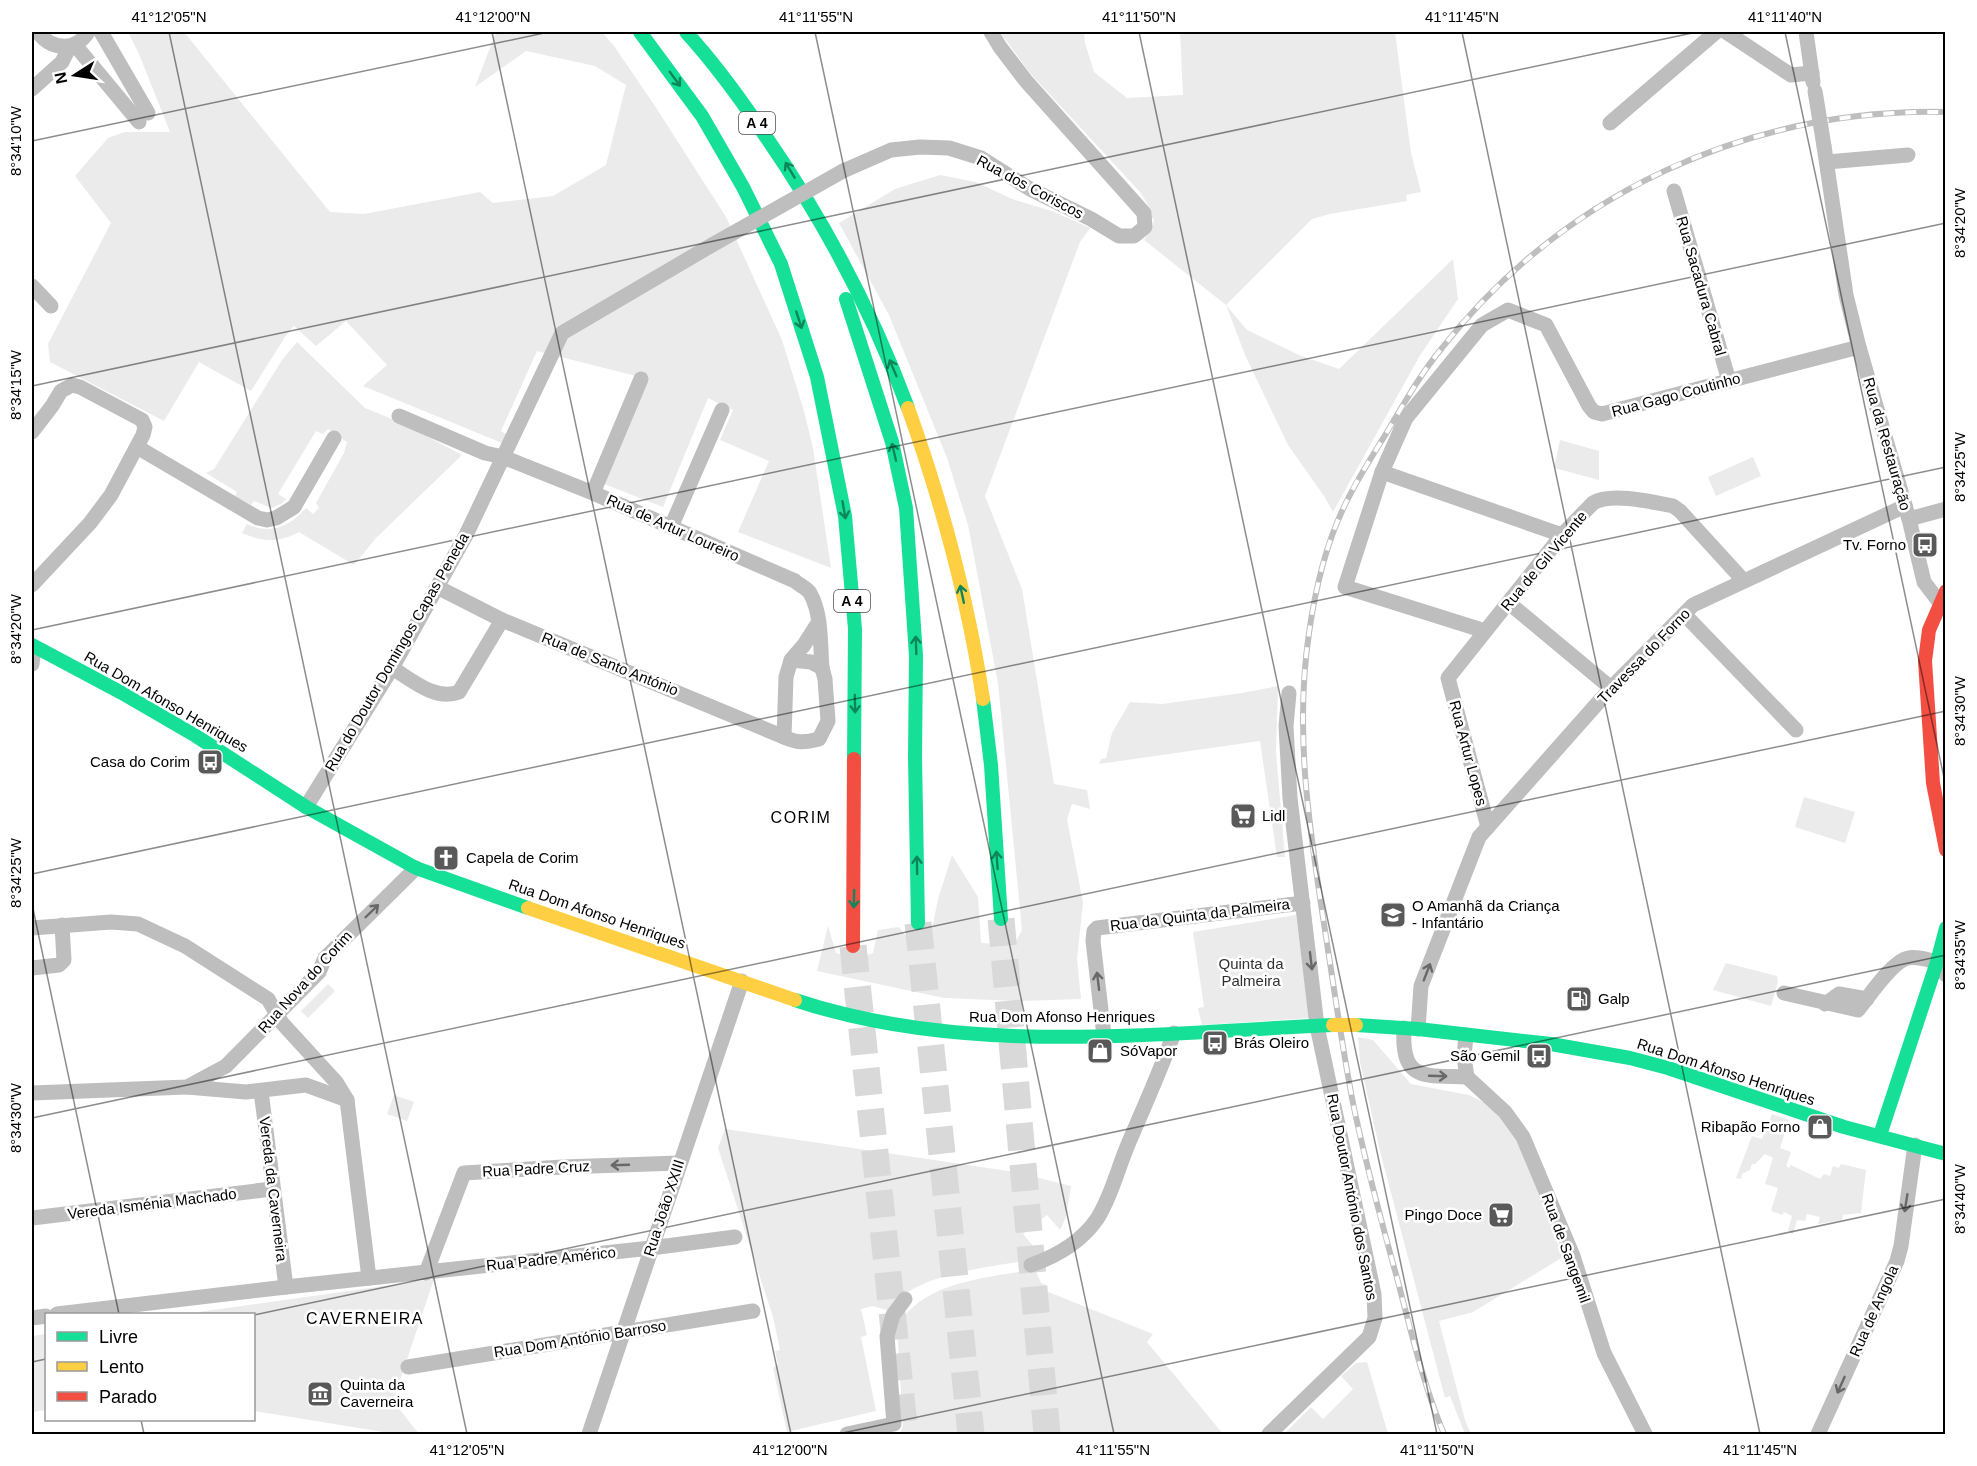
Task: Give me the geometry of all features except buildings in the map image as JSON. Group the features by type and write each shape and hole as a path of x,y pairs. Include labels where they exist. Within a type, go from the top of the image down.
{"main road":[{"name":"A 4","path":"640,32 702,116 743,187 781,264 817,377 845,516 855,629 853,946"},
{"name":"A 4","path":"686,32 707,55 778,152 820,221 868,308 904,395 936,487 978,672 987,733 1001,919"},
{"name":"A 4","path":"820,221 874,381 892,442 906,508 916,656 918,923"},
{"name":"Rua da Restauração","path":"1944,600 1929,630 1925,671 1933,783 1945,847"},
{"name":"Rua Dom Afonso Henriques","path":"33,646 122,693 196,736 306,807 416,868 829,1011 891,1025 973,1035 1104,1036 1325,1025 1411,1029 1551,1044 1630,1058 1668,1068 1844,1126 1946,1154"},
{"path":"1880,1135 1941,968 1946,928"}],"street":[{"path":"38,32 53,45 72,45 82,41 88,32"},
{"path":"72,45 143,117 101,32"},
{"name":"Rua dos Coriscos","path":"562,333 843,171 891,150 920,147 949,148 981,158 1030,189 1091,219 1119,236 1134,236 1144,227 1144,213 1026,81 991,32"},
{"path":"1610,123 1716,32"},
{"path":"1726,32 1791,75 1812,73"},
{"name":"Rua da Restauração","path":"1806,32 1846,295 1924,582 1944,600"},
{"path":"32,89 62,62 72,45"},
{"path":"1826,154 1908,154"},
{"name":"Rua Sacadura Cabral","path":"1674,191 1729,381"},
{"path":"32,286 51,306"},
{"name":"Rua Gago Coutinho","path":"1382,472 1406,418 1482,325 1508,310 1546,325 1589,406 1594,412 1602,414 1859,347"},
{"name":"Rua do Doutor Domingos Capas Peneda","path":"306,807 392,668 466,535 545,364 562,333"},
{"path":"593,493 641,379"},
{"path":"32,432 61,391 72,384 125,410 144,423 143,435 111,495 90,523 32,585"},
{"path":"671,527 722,410"},
{"name":"Rua de Artur Loureiro","path":"399,416 485,453 504,457 593,493 795,581 809,591 818,623 822,668"},
{"path":"137,447 258,518 267,520 276,518 294,507 334,438"},
{"path":"1485,631 1345,587 1382,472 1562,535"},
{"name":"Rua de Gil Vicente","path":"1448,678 1562,535 1598,500 1612,498 1673,506 1743,580"},
{"name":"Travessa do Forno","path":"1411,1029 1421,986 1479,837 1611,688 1693,605 1743,580 1907,513 1946,509"},
{"name":"Rua de Santo António","path":"437,587 502,620 795,742 805,743 819,739 828,721 822,668"},
{"path":"1509,603 1611,688"},
{"path":"1684,614 1796,730"},
{"path":"392,668 437,694 448,696 459,692 502,620"},
{"path":"784,737 786,677 791,660 818,623"},
{"path":"32,664 33,646"},
{"path":"791,660 811,662 822,668"},
{"name":"Rua Artur Lopes","path":"1448,678 1488,827"},
{"name":"Rua Doutor António dos Santos","path":"1269,1434 1369,1337 1375,1318 1374,1294 1304,903 1286,758 1289,693"},
{"name":"Rua Nova do Corim","path":"187,1087 226,1066 319,972 325,958 416,868"},
{"name":"Rua da Quinta da Palmeira","path":"1104,1036 1093,941 1094,931 1097,928 1304,903"},
{"path":"32,928 111,922 138,924 185,946 268,999 277,1016 336,1082 347,1100 369,1278"},
{"path":"32,968 59,965 64,960 62,926"},
{"path":"1784,993 1858,1010 1901,960 1920,958 1941,968"},
{"name":"Rua João XXIII","path":"589,1434 742,981"},
{"path":"1411,1029 1403,1046 1406,1060 1414,1071 1424,1075 1467,1077 1464,1057 1466,1035"},
{"path":"1031,1265 1054,1257 1077,1240 1096,1220 1152,1093 1174,1033"},
{"path":"306,1085 316,1075 320,1063"},
{"name":"Rua de Sangemil","path":"1467,1077 1505,1112 1523,1137 1573,1256 1604,1353 1645,1434"},
{"name":"Rua Nova do Corim","path":"32,1093 187,1087 246,1092 306,1085 347,1100"},
{"name":"Vereda da Caverneira","path":"261,1090 286,1287"},
{"name":"Rua de Angola","path":"1818,1434 1893,1272 1901,1246 1916,1145"},
{"name":"Rua Padre Cruz","path":"432,1272 464,1173 679,1163"},
{"name":"Vereda Isménia Machado","path":"32,1218 272,1189"},
{"name":"Rua Padre Américo","path":"65,1313 735,1237"},
{"path":"847,1434 894,1424 887,1336 893,1315 905,1299"},
{"name":"Rua Dom António Barroso","path":"408,1367 753,1311"}],"green space":[{"path":"128,32 184,32 330,212 364,214 480,192 493,203 553,196 606,165 626,85 595,66 526,51 475,87 496,32 602,32 655,106 726,217 782,340 813,448 831,568 738,532 769,461 720,440 733,410 708,398 663,507 604,484 648,379 537,351 501,431 506,434 502,443 363,386 387,365 346,321 316,346 294,326 251,391 199,362 164,421 50,362 48,344 111,223 75,176 108,138 125,132 170,132"},
{"path":"1000,32 1084,32 1094,72 1127,98 1183,95 1180,32 1395,32 1411,153 1421,192 1406,195 1407,201 1312,219 1226,305 1144,240 1154,219 1148,216 1150,208 1140,192 1029,72"},
{"path":"940,175 976,182 1012,199 1052,211 1090,228 1080,242 985,496 1022,589 1054,784 1087,790 1090,809 1072,804 1067,819 1083,903 1077,959 1081,999 1020,1001 944,998 817,971 828,926 836,953 856,959 873,953 878,930 899,927 909,940 916,944 930,939 938,899 952,855 978,897 981,943 1014,945 1022,930 998,683 968,525 947,458 889,315 839,223 895,189"},
{"path":"1453,259 1458,299 1419,357 1333,512 1288,445 1245,355 1226,305 1247,330 1299,355 1339,369"},
{"path":"297,342 365,408 402,423 462,455 376,538 354,565 299,532 278,540 257,538 242,533 247,524 272,529 293,520 306,508 313,514 319,508 316,503 344,453 347,442 328,429 323,434 316,431 278,494 286,499 271,508 254,501 251,505 235,496 237,492 206,473 214,469 282,360"},
{"path":"1560,440 1599,451 1599,480 1554,468"},
{"path":"1753,457 1761,476 1716,496 1708,477"},
{"path":"1278,686 1276,752 1285,857 1277,857 1260,741 1099,764 1101,759 1106,758 1112,733 1130,702 1162,704"},
{"path":"1804,797 1855,812 1845,843 1795,827"},
{"name":"Quinta da Palmeira","path":"1296,915 1309,1018 1202,1025 1198,1008 1204,1007 1193,932"},
{"path":"1726,963 1777,976 1778,982 1771,1006 1713,990"},
{"path":"328,984 335,991 308,1018 301,1011"},
{"path":"1358,1037 1373,1040 1411,1084 1469,1095 1491,1106 1522,1149 1563,1257 1473,1312 1439,1321 1465,1420 1471,1434 1465,1434 1450,1396 1445,1398 1380,1151 1360,1062"},
{"path":"394,1095 414,1102 407,1121 387,1114"},
{"path":"1772,1114 1789,1120 1780,1148 1791,1152 1786,1166 1789,1168 1791,1165 1820,1179 1824,1174 1830,1176 1833,1166 1839,1168 1841,1164 1866,1170 1861,1213 1843,1215 1842,1220 1818,1224 1820,1217 1807,1214 1805,1221 1797,1220 1793,1234 1788,1230 1792,1216 1784,1212 1782,1215 1771,1211 1778,1188 1765,1184 1773,1158 1765,1154 1755,1164 1752,1164 1750,1170 1742,1174 1741,1179 1736,1178 1752,1136 1762,1139"},
{"path":"725,1129 1015,1172 1071,1186 1066,1217 1060,1230 1047,1215 1023,1234 1040,1254 1036,1259 955,1273 934,1280 915,1288 900,1298 890,1311 873,1306 861,1309 867,1335 861,1337 876,1411 787,1432 773,1368 778,1364 775,1351 780,1350 773,1317 718,1148"},
{"path":"1035,1269 1041,1283 1047,1286 1044,1287 1046,1291 1153,1334 1147,1342 1223,1434 900,1434 903,1425 897,1327 909,1311 923,1300 958,1284"},
{"name":"Quinta da Caverneira","path":"434,1279 393,1401 419,1434 396,1434 255,1411 255,1313 191,1313"},
{"path":"45,1334 45,1410 32,1412 32,1336"},
{"path":"1367,1362 1388,1434 1284,1434 1311,1407 1323,1419 1353,1389 1341,1376 1356,1363"}],"tunnel":[{"path":"1001,919 1047,1434"},
{"path":"918,923 971,1434"},
{"path":"853,946 905,1434"}],"railway":[{"path":"1444,1434 1418,1357 1358,1125 1349,1084 1311,831 1304,752 1305,673 1309,633 1318,585 1337,524 1365,467 1414,386 1442,348 1491,293 1545,245 1603,204 1666,170 1732,144 1801,125 1873,115 1946,112"}],"traffic: fast":[{"path":"640,32 702,116 743,187 781,264 817,377 845,516 855,629 854,759"},
{"path":"686,32 736,94 786,166 826,232 879,336 908,408"},
{"path":"846,299 892,442 906,508 916,656 918,923"},
{"path":"32,645 122,693 196,736 306,807 416,868 528,908"},
{"path":"983,699 991,765 1001,919"},
{"path":"1880,1135 1946,928"},
{"path":"795,1000 860,1018 926,1029 994,1035 1130,1036 1333,1025"},
{"path":"1356,1025 1418,1029 1551,1044 1630,1058 1668,1068 1844,1127 1946,1154"}],"traffic: slow":[{"path":"908,408 953,552 970,625 983,699"},
{"path":"528,908 795,1000"},
{"path":"1333,1025 1356,1025"}],"traffic: jam":[{"path":"1946,591 1929,630 1925,661 1933,783 1946,850"},
{"path":"853,946 854,759"}],"place":[{"name":"Tv. Forno","path":"1925,545"},
{"name":"Casa do Corim","path":"210,762"},
{"name":"Lidl","path":"1243,816"},
{"name":"Capela de Corim","path":"446,858"},
{"name":"O Amanhã da Criança - Infantário","path":"1393,915"},
{"name":"Galp","path":"1579,999"},
{"name":"Brás Oleiro","path":"1215,1043"},
{"name":"SóVapor","path":"1100,1051"},
{"name":"São Gemil","path":"1539,1056"},
{"name":"Ribapão Forno","path":"1820,1127"},
{"name":"Pingo Doce","path":"1501,1215"},
{"name":"Quinta da Caverneira","path":"320,1394"}],"district":[{"name":"CORIM","path":"801,817"},
{"name":"CAVERNEIRA","path":"365,1318"}]}
